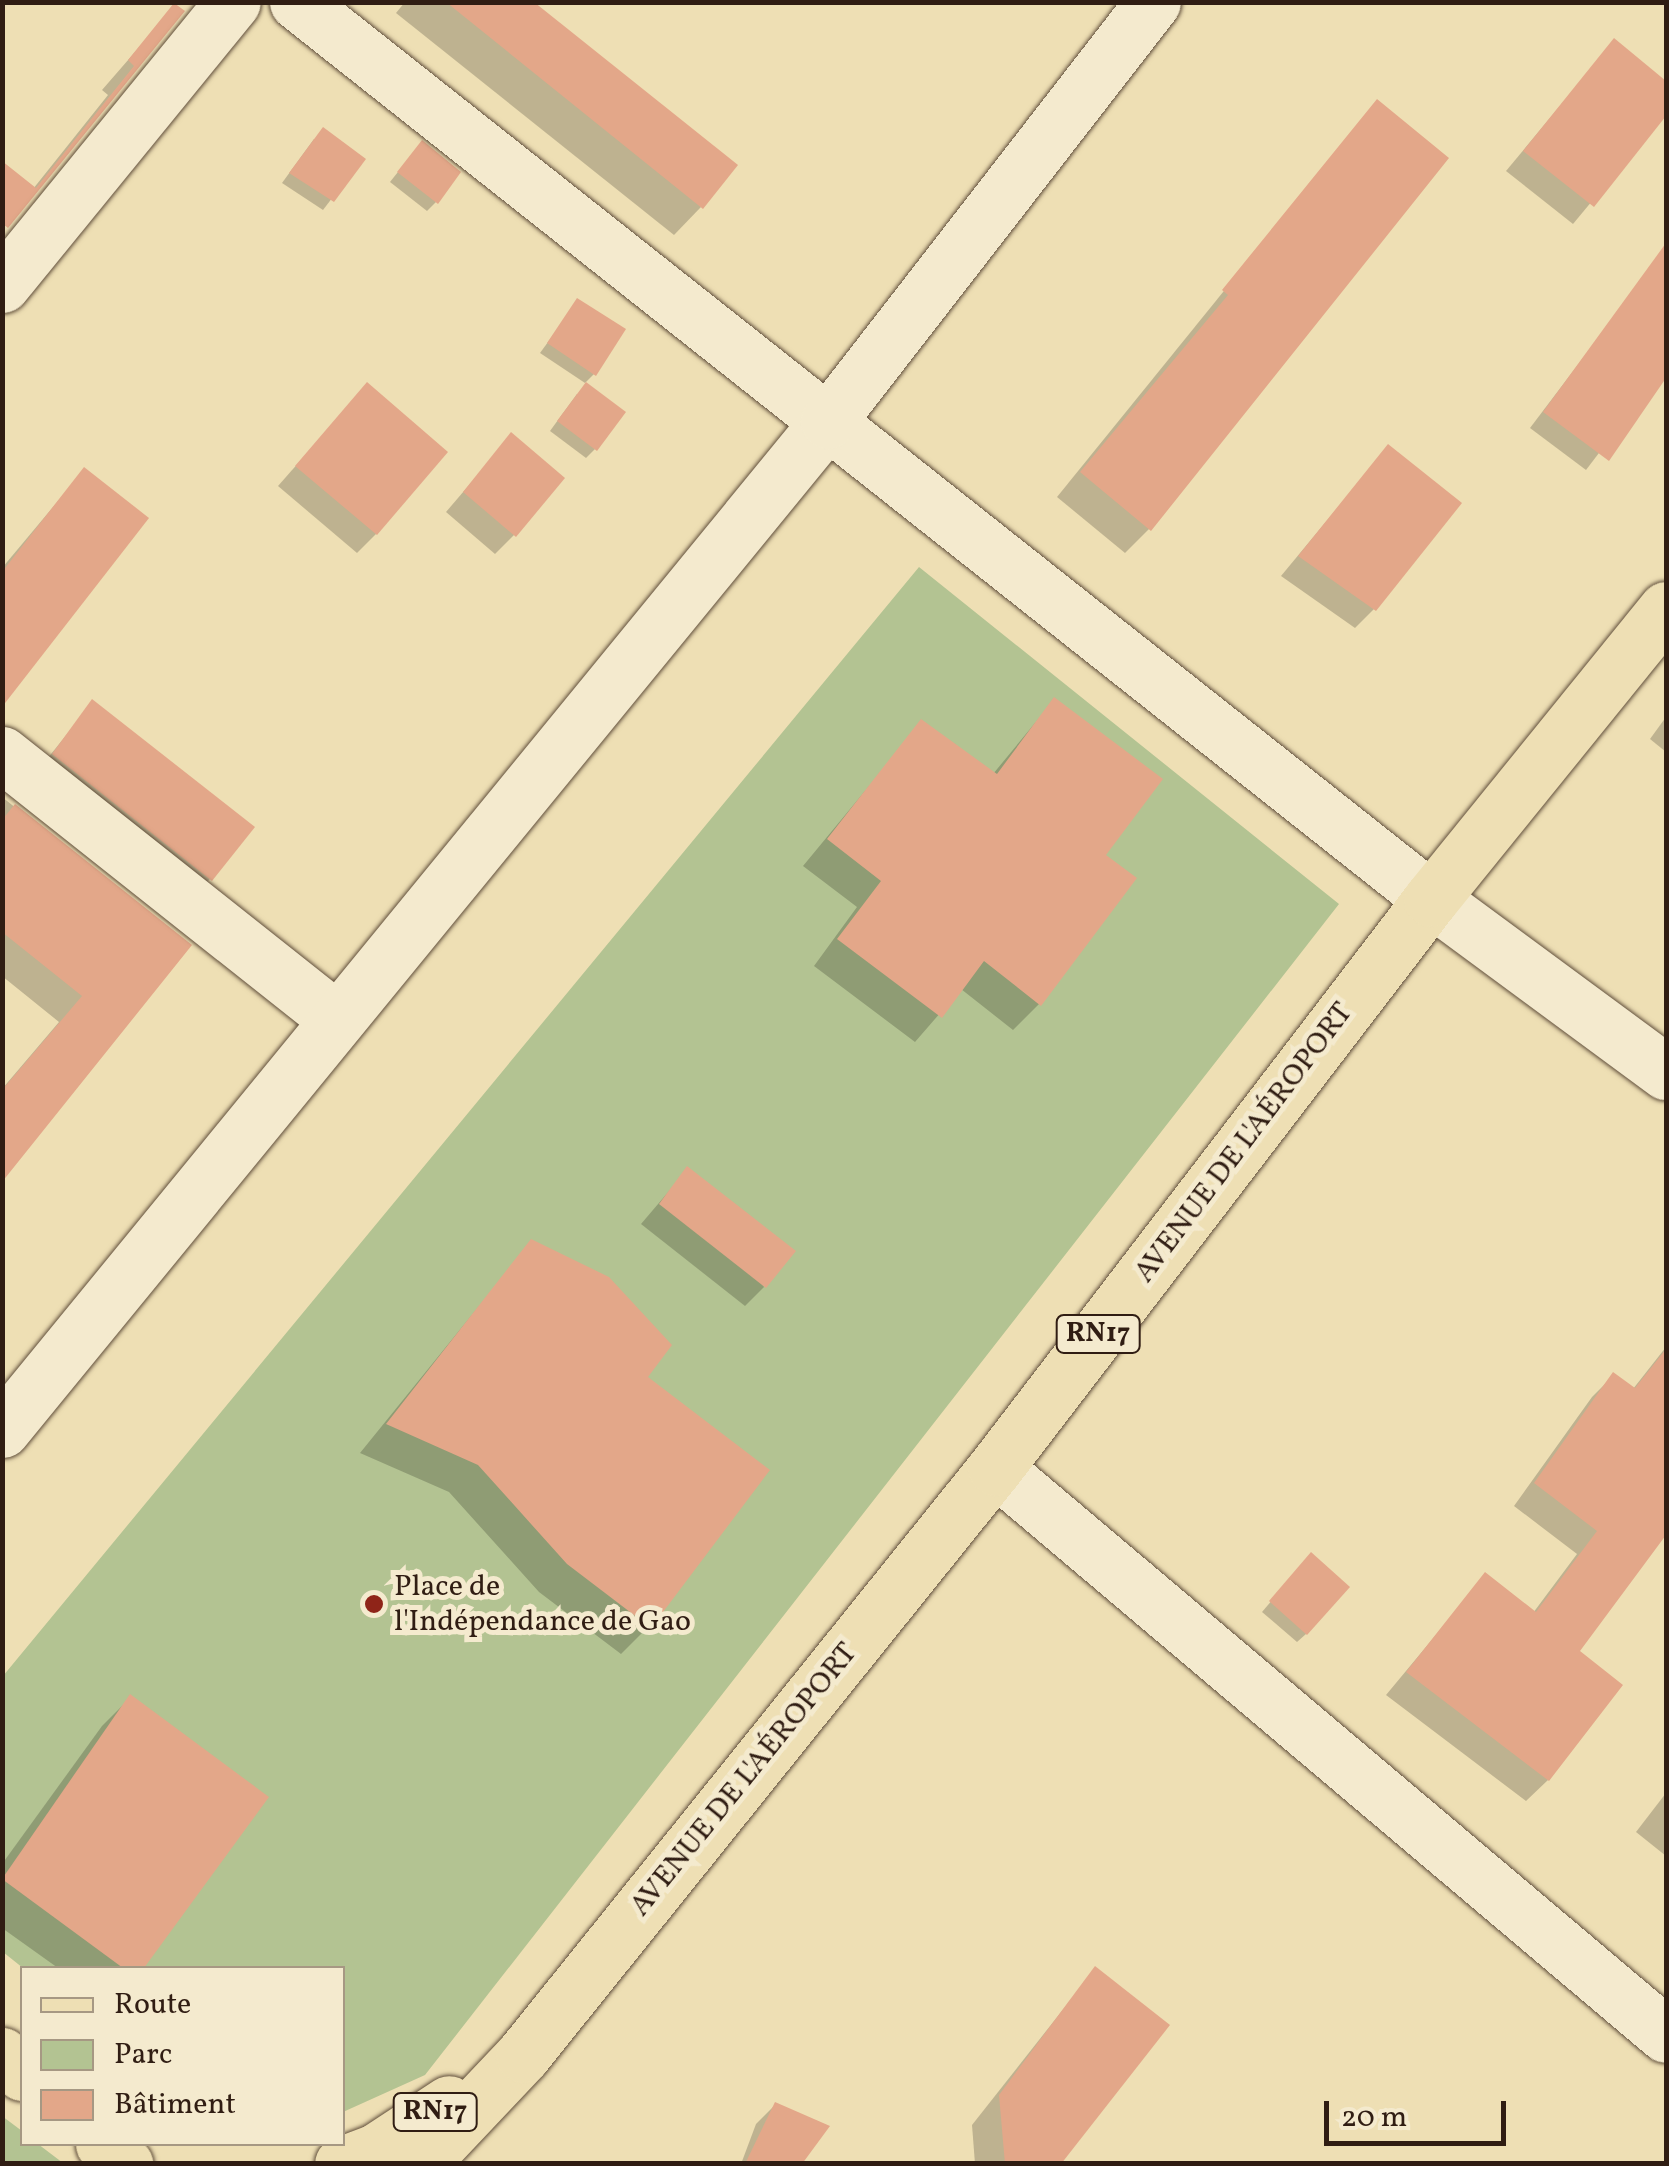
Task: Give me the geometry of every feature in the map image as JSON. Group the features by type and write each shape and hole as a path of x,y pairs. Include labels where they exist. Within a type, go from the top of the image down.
{"main road":[{"name":"AVENUE DE L'AÉROPORT","path":"523,2054 995,1468 1431,900 1666,608"},
{"name":"RN17","path":"342,2164 376,2150 523,2054"},
{"name":"RN17","path":"420,2164 523,2054"},
{"path":"105,2146 126,2164"}],"street":[{"path":"2,285 233,2"},
{"path":"297,2 1431,900 1666,1072"},
{"path":"2,1430 334,1018 828,421 1153,2"},
{"path":"2,754 334,1018"},
{"path":"995,1468 1666,2034"}],"green space":[{"path":"919,567 1339,904 425,2075 345,2111 345,1966 20,1966 3,1952 3,1676"},
{"path":"2,2116 20,2130 20,2146 41,2146 63,2163 3,2163"}],"building":[{"path":"446,2 534,2 738,165 703,209"},
{"path":"174,3 185,11 8,228 2,223 2,161 36,188 134,66 128,60"},
{"path":"1614,38 1666,81 1666,116 1594,207 1523,151"},
{"path":"1377,99 1449,158 1151,531 1080,472 1228,295 1222,290"},
{"path":"323,127 366,159 334,202 289,173"},
{"path":"422,140 461,172 438,204 397,172"},
{"path":"1666,243 1666,378 1609,461 1543,412"},
{"path":"577,298 626,329 596,376 547,343"},
{"path":"367,382 448,452 377,535 295,466"},
{"path":"586,382 626,412 597,451 557,421"},
{"path":"511,432 565,478 516,537 463,492"},
{"path":"1388,444 1462,503 1376,611 1298,556"},
{"path":"84,467 149,518 2,707 2,572"},
{"path":"1054,697 1163,779 1106,855 1137,878 1041,1006 984,961 942,1018 837,939 881,881 827,839 921,719 997,774"},
{"path":"92,699 255,827 212,881 52,754"},
{"path":"15,804 192,945 2,1182 2,1090 82,996 2,932 2,820"},
{"path":"687,1166 796,1251 766,1288 659,1204"},
{"path":"531,1239 609,1277 672,1345 648,1377 770,1470 651,1628 567,1564 478,1465 386,1424"},
{"path":"1666,1349 1666,1535 1580,1651 1623,1685 1549,1781 1406,1672 1485,1572 1536,1612 1597,1531 1534,1483 1613,1372 1635,1388"},
{"path":"1311,1552 1350,1587 1307,1635 1269,1601"},
{"path":"130,1694 269,1797 145,1966 120,1966 2,1879"},
{"path":"1095,1966 1170,2025 1061,2164 1005,2164 999,2095"},
{"path":"775,2102 830,2126 802,2164 745,2164"}],"place":[{"name":"Place de l'Indépendance de Gao","path":"374,1604"}]}
